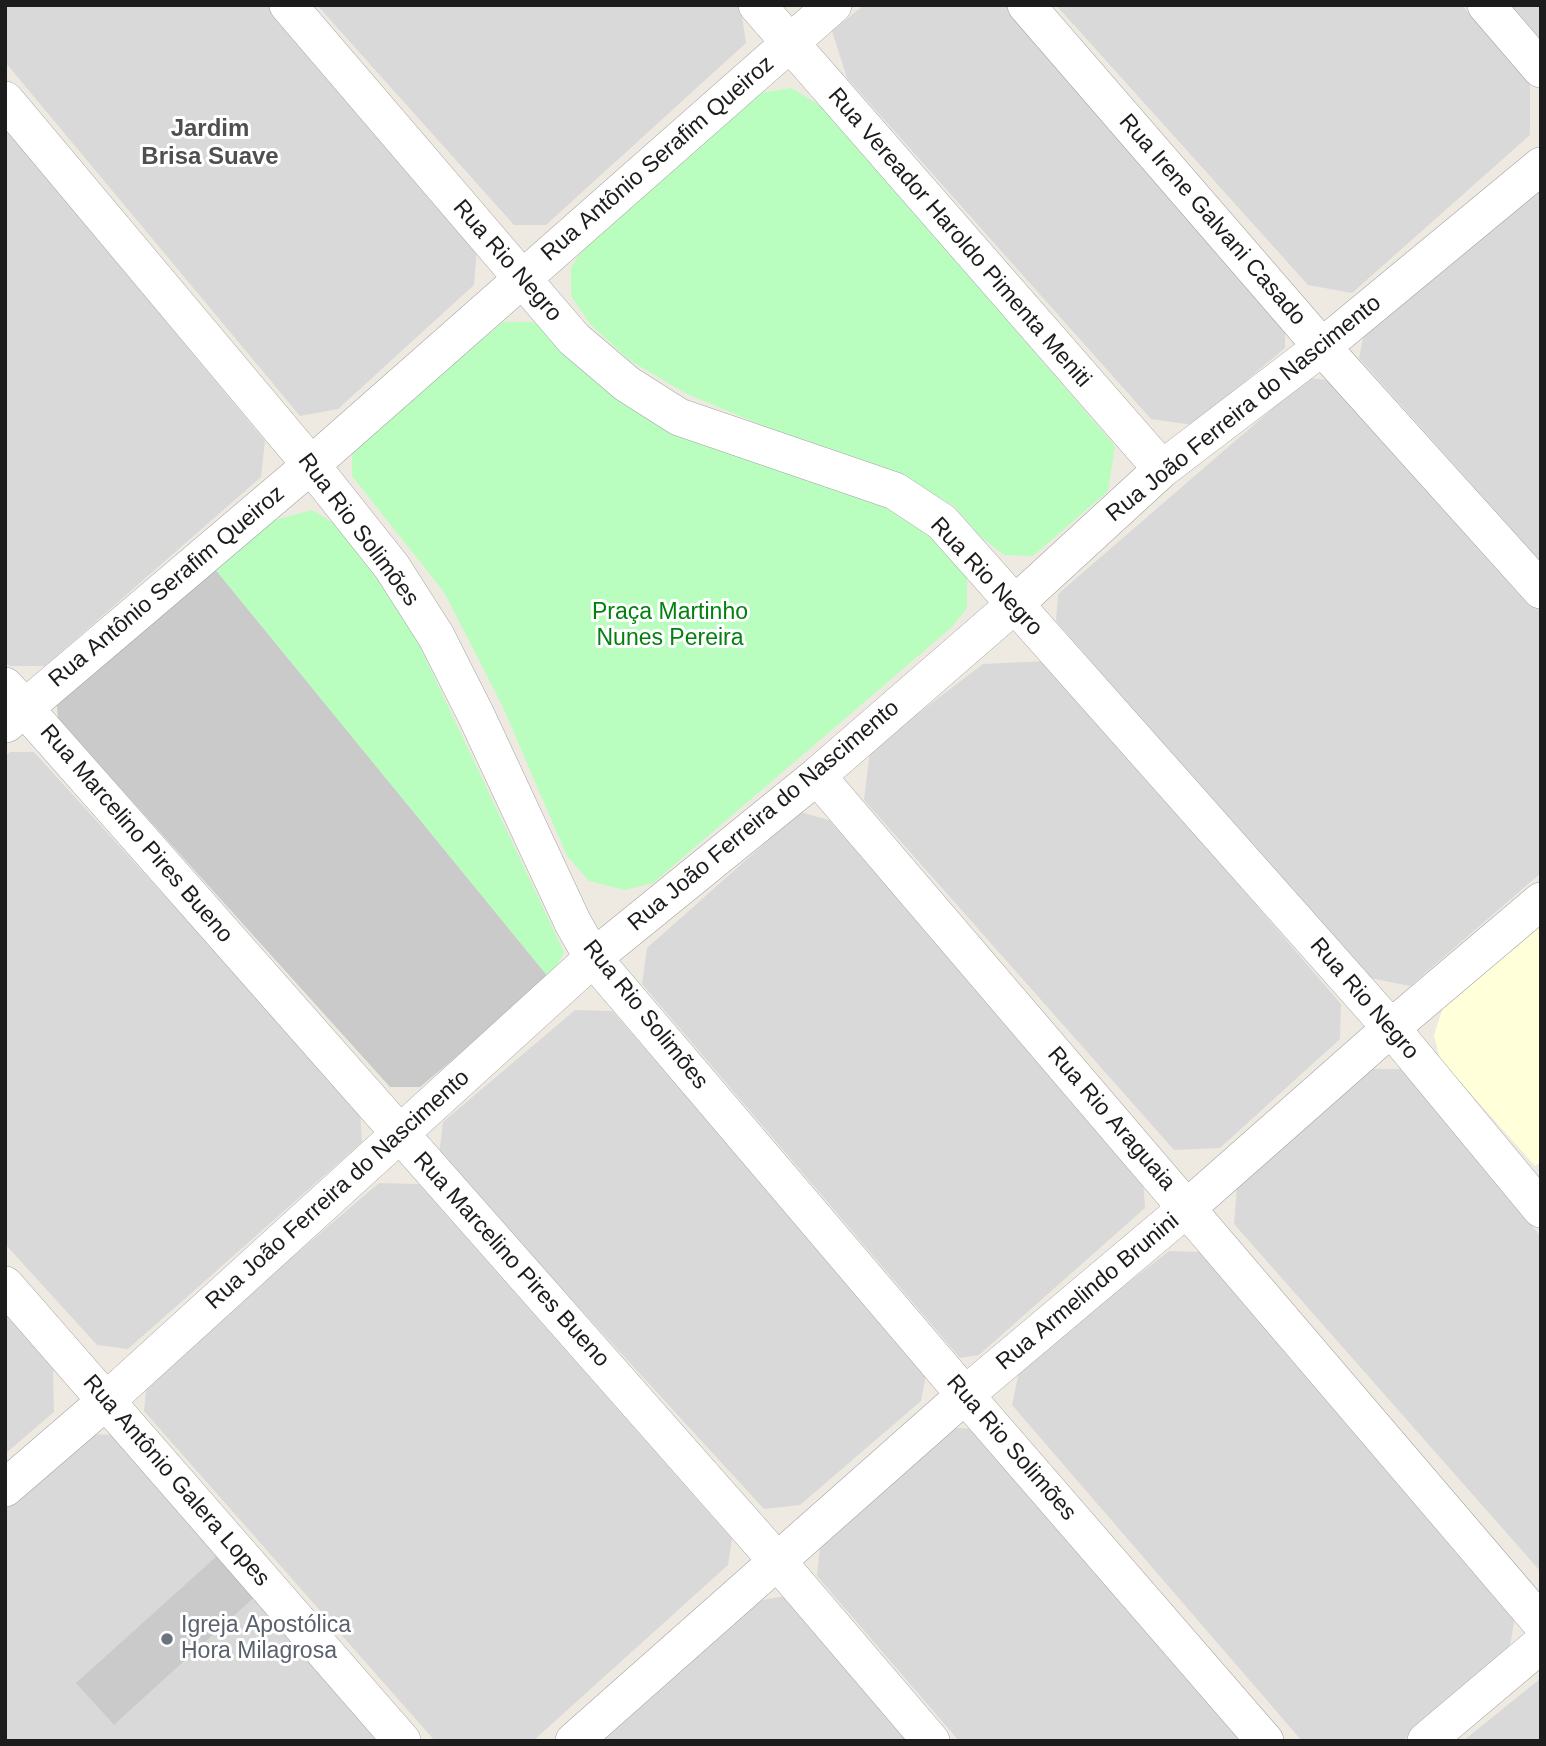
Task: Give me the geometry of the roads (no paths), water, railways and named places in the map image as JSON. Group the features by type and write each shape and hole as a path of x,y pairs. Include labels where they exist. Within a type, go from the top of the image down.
{"street":[{"name":"Rua Rio Negro","path":"288,5 573,339 627,384 679,417 895,491 942,522 1391,1028 1541,1209"},
{"name":"Rua Vereador Haroldo Pimenta Meniti","path":"757,5 1162,470"},
{"name":"Rua Antônio Serafim Queiroz","path":"12,706 311,465 833,5"},
{"name":"Rua Irene Galvani Casado","path":"1026,5 1322,347 1541,590"},
{"path":"1486,5 1541,69"},
{"name":"Rua Rio Solimões","path":"5,100 311,465 392,567 436,636 573,923 593,958 965,1395 1265,1741"},
{"name":"Rua João Ferreira do Nascimento","path":"5,1488 106,1401 593,958 817,776 1014,605 1162,470 1322,347 1541,166"},
{"name":"Rua Marcelino Pires Bueno","path":"12,706 400,1135 778,1562 931,1741"},
{"name":"Rua Rio Araguaia","path":"817,776 1541,1623"},
{"name":"Rua Armelindo Brunini","path":"574,1741 965,1395 1187,1208 1391,1028 1541,901"},
{"name":"Rua Antônio Galera Lopes","path":"5,1285 402,1741"},
{"path":"1426,1741 1541,1644"}],"place":[{"name":"Igreja Apostólica Hora Milagrosa","path":"167,1639"}],"district":[{"name":"Jardim Brisa Suave","path":"210,143"}],"park label":[{"name":"Praça Martinho Nunes Pereira","path":"670,626"}]}
